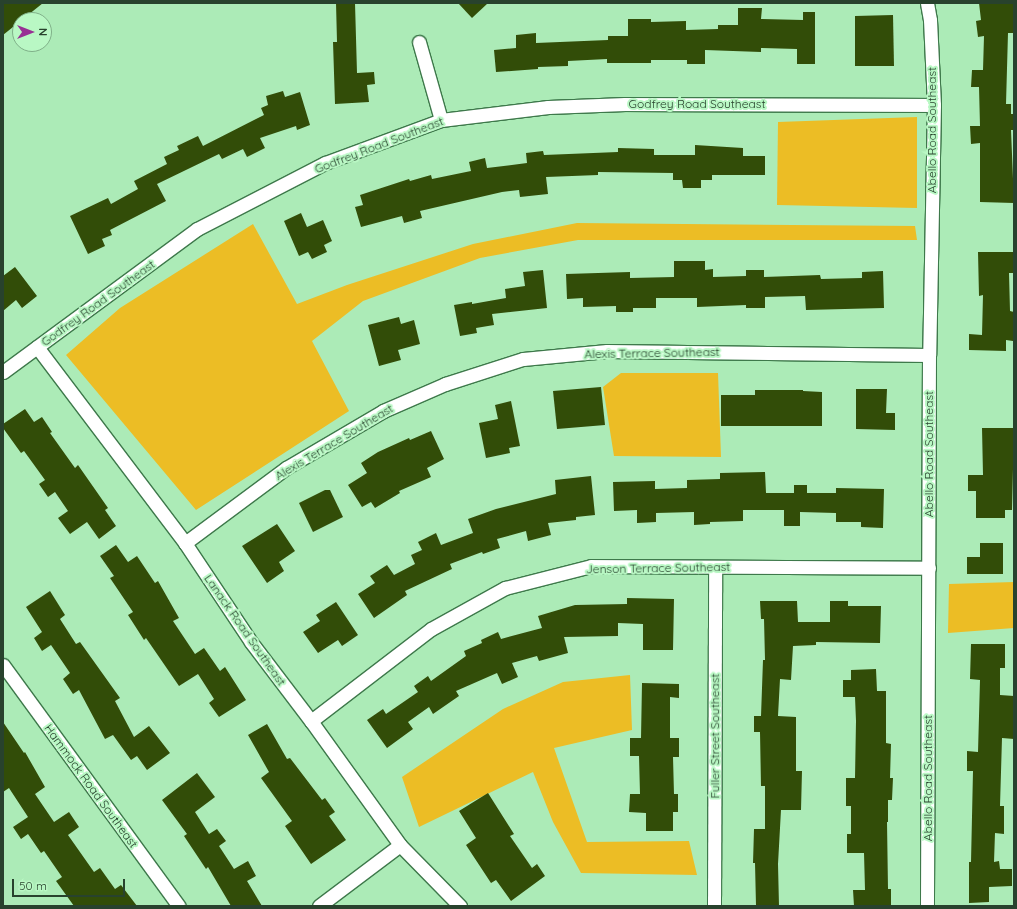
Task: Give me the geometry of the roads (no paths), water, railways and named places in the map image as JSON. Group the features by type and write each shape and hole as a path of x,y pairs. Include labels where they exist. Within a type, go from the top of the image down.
{"street":[{"name":"Abello Road Southeast","path":"927,3 930,20 934,105 929,355 927,906"},
{"path":"419,42 441,120"},
{"name":"Godfrey Road Southeast","path":"3,372 197,229 325,163 441,120 548,107 625,104 934,105"},
{"name":"Lanack Road Southeast","path":"37,347 185,543 251,642 311,721 400,844 460,906"},
{"name":"Alexis Terrace Southeast","path":"185,543 286,468 383,411 445,384 523,359 607,351 929,355"},
{"name":"Jenson Terrace Southeast","path":"311,721 431,629 505,588 591,566 929,568"},
{"name":"Fuller Street Southeast","path":"714,906 715,567"},
{"name":"Hammock Road Southeast","path":"3,665 179,906"},
{"path":"319,906 400,844"}]}
